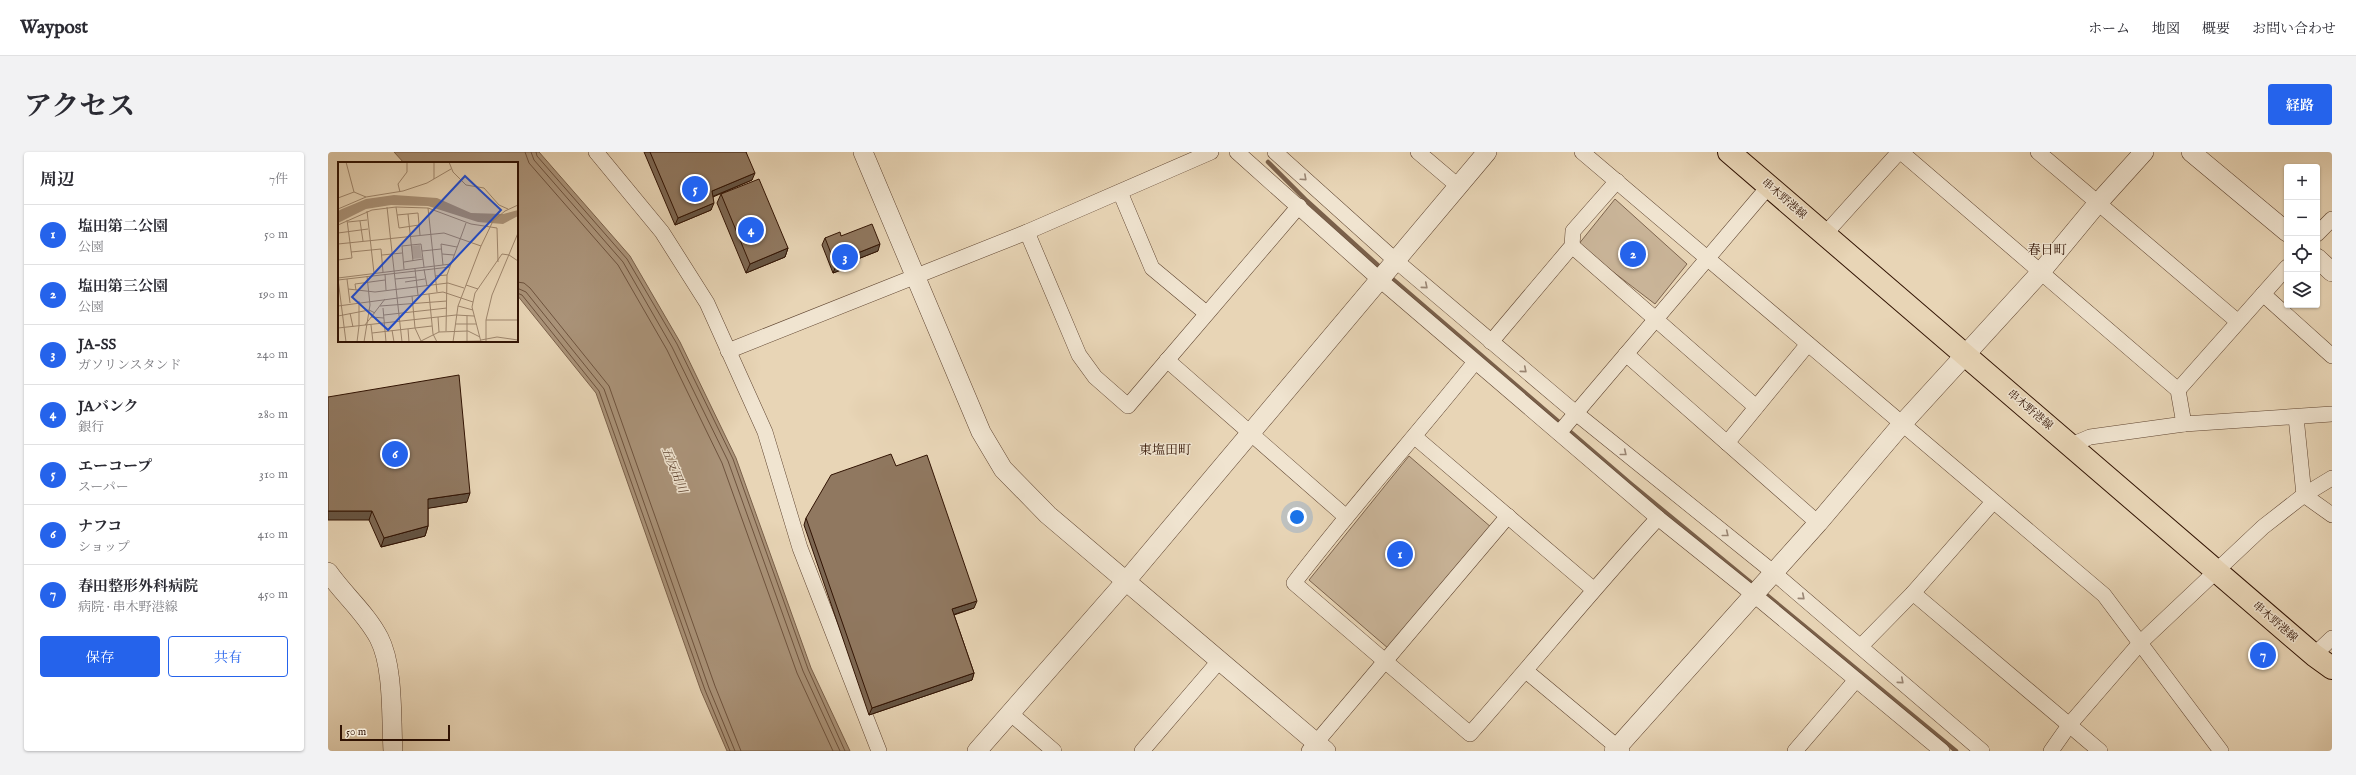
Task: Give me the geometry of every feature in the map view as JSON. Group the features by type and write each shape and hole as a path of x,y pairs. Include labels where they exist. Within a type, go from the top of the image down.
{"main road":[{"name":"串木野港線","path":"1729,152 2217,572 2314,655 2332,668"}],"street":[{"path":"596,152 662,232 707,303 765,432 800,548 879,751"},
{"path":"863,152 917,275 981,432 1003,469 1048,515 1220,660 1317,748 1384,662 1508,516"},
{"path":"728,351 1027,232 1211,152"},
{"path":"1237,152 1380,280 1658,518 1754,595 1942,751"},
{"path":"1275,152 1395,260 1577,414 1773,572 1982,751"},
{"path":"1418,152 1458,186"},
{"path":"977,751 1126,581 1487,152"},
{"path":"1582,152 2104,595 2141,642 2221,751"},
{"path":"1825,234 1900,152 2178,390 2184,424"},
{"path":"2038,152 2097,204 2237,321"},
{"path":"1526,671 1618,750 1773,572 1818,523 1902,424 1966,356 2040,273 2097,204 2144,152"},
{"path":"2191,152 2284,230"},
{"path":"1492,342 1572,246 1573,231 1617,181"},
{"path":"1559,433 1577,414 1769,186"},
{"path":"1120,192 1152,268 1206,313"},
{"path":"1027,232 1079,355 1095,377 1128,406 1298,206"},
{"path":"2320,231 2332,219"},
{"path":"1572,246 1756,407"},
{"path":"2320,261 2332,272"},
{"path":"2178,390 2237,321 2284,270"},
{"path":"2263,294 2332,356"},
{"path":"1727,443 1808,344"},
{"path":"1626,354 1818,523"},
{"path":"1166,360 1345,516"},
{"path":"1476,362 1415,437 1345,516 1294,583 1384,662 1470,734 1526,671 1593,589 1658,518"},
{"path":"2071,445 2090,437 2184,424 2332,414"},
{"path":"2296,417 2304,495 2332,515"},
{"path":"1415,437 1593,589"},
{"path":"2051,751 2070,724 2141,642 2263,527 2304,495 2332,478"},
{"path":"1860,646 1913,593 1993,502"},
{"path":"328,572 360,610 380,639 388,668 393,751"},
{"path":"1913,593 2070,724 2100,751"},
{"path":"2314,655 2332,638"},
{"path":"1143,751 1220,660"},
{"path":"1795,751 1856,680"},
{"path":"1010,713 1054,751"}],"shaded area":[{"path":"1615,199 1687,264 1655,304 1578,245"},
{"path":"1409,456 1492,528 1389,649 1309,580"}],"water":[{"name":"五反田川","path":"394,152 539,152 630,256 680,342 736,458 811,668 850,751 727,751 701,691 596,393 518,296 518,162 403,162"}],"building":[{"path":"650,152 746,152 755,173 712,191 714,203 678,218"},
{"path":"759,179 788,248 750,264 721,194"},
{"path":"872,224 880,244 850,256 851,260 836,266 825,238 840,232 841,236"},
{"path":"459,375 470,493 428,499 428,526 384,538 372,511 328,511 328,397"},
{"path":"891,454 896,466 927,455 977,601 952,609 974,673 872,708 806,518 831,475"}],"waterway":[{"path":"1268,162 1307,201 1382,269"},
{"path":"1389,276 1631,484 1755,586"},
{"path":"1763,592 1956,751"}],"place":[{"name":"エーコープ","path":"695,189"},
{"name":"JAバンク","path":"751,230"},
{"name":"塩田第三公園","path":"1633,254"},
{"name":"JA-SS","path":"845,257"},
{"name":"ナフコ","path":"395,454"},
{"name":"塩田第二公園","path":"1400,554"},
{"name":"春田整形外科病院","path":"2263,655"}],"district":[{"name":"春日町","path":"2047,250"},
{"name":"東塩田町","path":"1165,450"}]}
